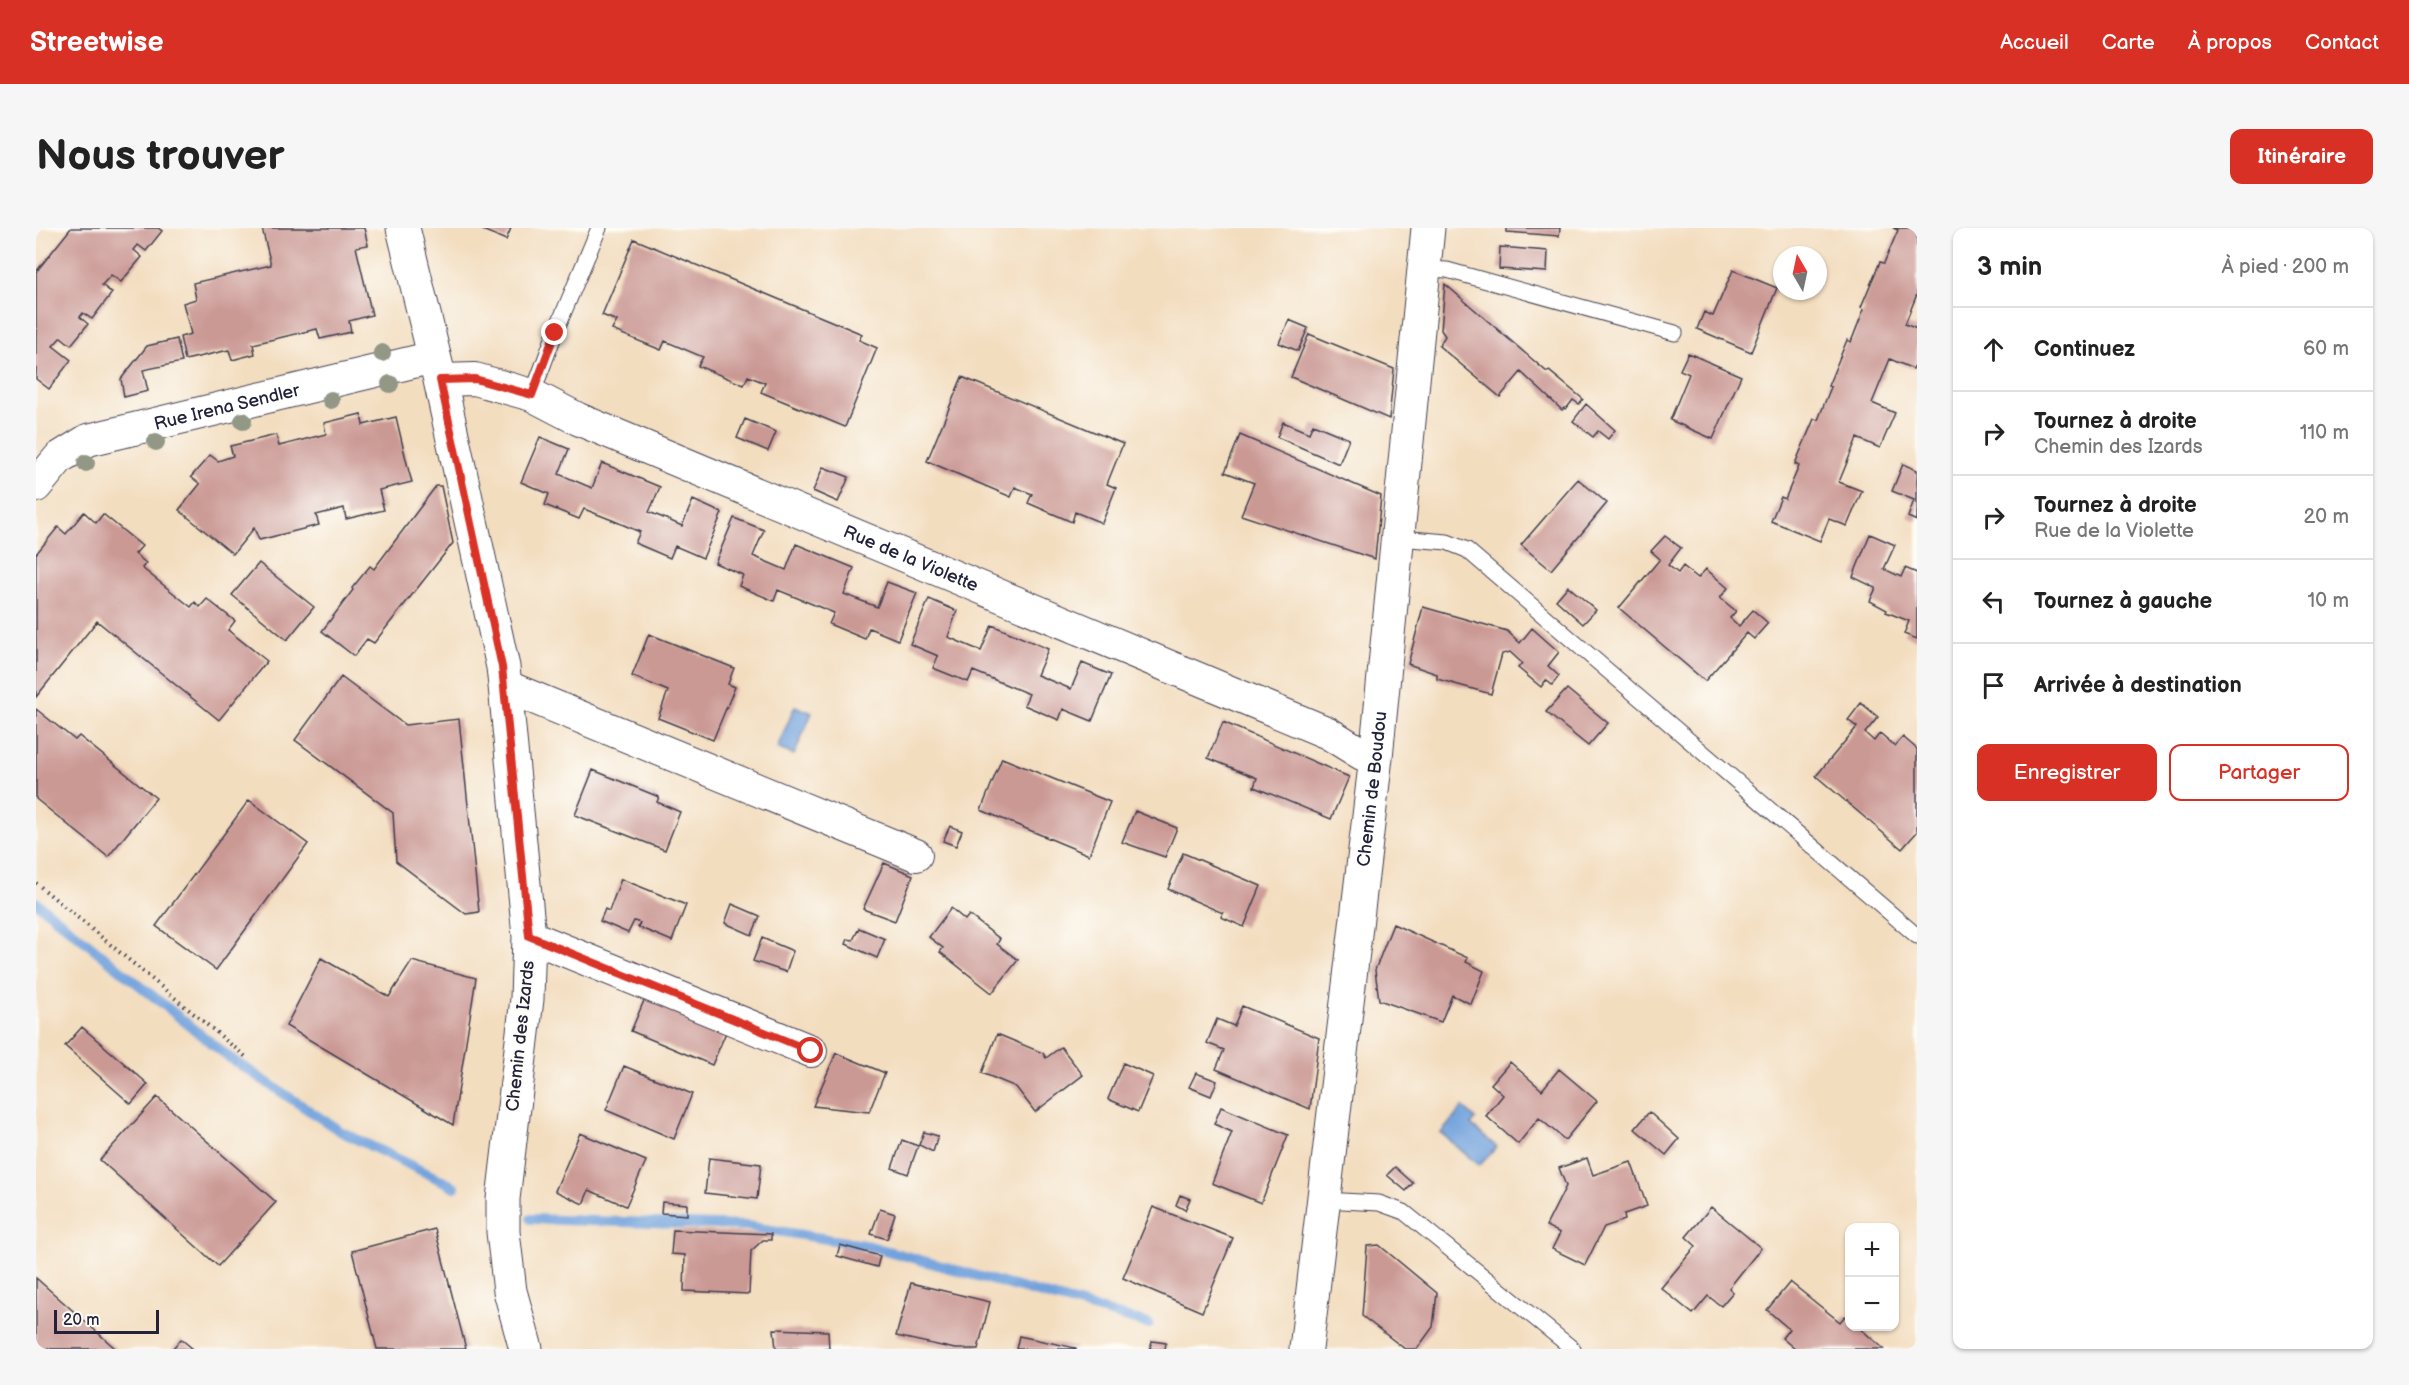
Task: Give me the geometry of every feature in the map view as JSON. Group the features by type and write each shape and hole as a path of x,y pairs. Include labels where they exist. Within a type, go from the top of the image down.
{"street":[{"name":"Chemin des Izards","path":"403,228 437,368 505,686 529,936 527,999 502,1199 503,1232 510,1291 526,1349"},
{"name":"Chemin de Boudou","path":"1306,1349 1376,757 1428,228"},
{"name":"Rue de la Violette","path":"437,368 532,395 578,419 1328,733 1362,754 1376,757"},
{"name":"Rue Irena Sendler","path":"36,486 59,458 88,440 437,368"},
{"path":"505,686 916,855"},
{"path":"529,936 811,1051"}],"lane":[{"path":"532,395 599,228"},
{"path":"1425,269 1447,270 1675,333"},
{"path":"1399,538 1447,542 1467,550 1917,936"},
{"path":"1324,1200 1380,1203 1404,1212 1573,1349"}],"path":[{"path":"36,884 246,1057"}],"water":[{"path":"795,706 812,713 794,755 777,748"},
{"path":"1463,1107 1476,1119 1471,1125 1497,1147 1479,1166 1441,1133"}],"building":[{"path":"71,228 158,228 162,231 146,251 138,245 134,250 142,257 121,282 111,275 102,285 112,293 92,319 83,313 80,317 88,324 71,345 61,337 53,346 71,360 49,389 36,379 36,272"},
{"path":"262,228 364,228 368,245 356,247 372,315 349,321 351,332 320,339 317,329 253,344 255,354 232,360 229,350 185,360 180,337 191,334 183,303 196,299 193,283 271,265"},
{"path":"478,228 511,228 506,240"},
{"path":"1507,228 1560,228 1559,236 1507,232"},
{"path":"1893,228 1917,228 1917,294 1905,324 1917,329 1917,359 1913,369 1890,359 1872,403 1895,413 1880,448 1857,438 1839,482 1862,491 1847,526 1829,519 1820,541 1771,521 1781,497 1785,499 1799,466 1795,464 1814,419 1818,420 1831,387 1828,386 1847,340 1851,342 1871,283 1880,262 1884,263 1898,230"},
{"path":"634,239 862,334 859,340 877,348 845,427 761,392 765,383 748,376 744,385 698,366 703,357 665,341 661,350 612,330 617,321 602,315"},
{"path":"1500,247 1548,251 1547,272 1499,269"},
{"path":"1733,270 1773,286 1773,298 1751,352 1697,329 1704,312 1713,316"},
{"path":"1445,284 1547,372 1549,371 1583,399 1579,404 1573,400 1566,409 1562,410 1521,372 1500,397 1439,346 1445,336 1441,330"},
{"path":"1289,320 1308,328 1298,351 1279,343"},
{"path":"1309,334 1394,369 1389,419 1291,377"},
{"path":"177,339 182,362 143,370 148,391 124,397 121,379 147,346"},
{"path":"1688,353 1741,376 1713,439 1670,420 1689,374 1680,370"},
{"path":"962,377 1123,444 1107,484 1116,488 1102,523 1075,512 1072,522 1028,503 1032,494 1015,487 1011,497 927,461"},
{"path":"1586,404 1615,430 1608,439 1598,431 1593,437 1573,421"},
{"path":"361,414 363,425 396,417 412,482 379,490 384,510 346,519 344,508 316,515 319,525 259,540 254,528 233,554 179,510 200,484 191,477 210,455 218,461 233,456 230,446 276,435 279,446 326,434 324,423"},
{"path":"745,419 776,432 768,451 737,438"},
{"path":"1283,422 1309,433 1313,424 1349,439 1339,464 1277,437"},
{"path":"1240,435 1381,496 1375,559 1241,515 1254,483 1225,472"},
{"path":"540,437 569,449 559,474 592,488 602,463 660,487 649,512 682,526 693,500 722,513 703,558 675,546 670,558 635,543 640,532 612,520 584,509 579,519 545,505 549,494 521,482"},
{"path":"1903,464 1917,470 1917,521 1908,517 1914,500 1892,491"},
{"path":"823,467 849,477 838,502 813,491"},
{"path":"1578,479 1607,503 1551,570 1521,545"},
{"path":"436,486 441,486 453,543 374,643 367,639 354,656 322,631 353,590 352,588 370,566 374,569"},
{"path":"84,512 96,523 103,514 142,546 135,554 146,563 142,568 191,607 195,602 200,607 207,599 235,621 228,630 267,661 219,720 97,621 36,697 36,554 58,527 66,534"},
{"path":"734,518 764,530 753,556 786,570 796,544 854,568 844,594 877,607 887,582 917,593 898,640 869,628 865,639 829,624 834,613 778,590 774,601 739,586 743,575 715,563"},
{"path":"1870,534 1895,545 1884,569 1901,577 1905,568 1917,573 1917,639 1904,634 1909,621 1886,612 1887,610 1870,601 1876,588 1853,577"},
{"path":"1665,536 1681,548 1668,565 1678,573 1683,566 1698,578 1706,569 1728,588 1720,598 1736,611 1730,618 1739,626 1753,610 1768,623 1754,639 1747,633 1705,681 1619,608 1660,559 1651,551"},
{"path":"259,563 314,607 287,640 232,595"},
{"path":"1568,586 1596,610 1583,624 1556,600"},
{"path":"929,599 957,611 948,637 981,651 992,625 1048,649 1037,675 1071,689 1082,663 1111,675 1092,721 1063,709 1059,720 1024,705 1029,694 973,671 968,682 933,668 938,656 910,644"},
{"path":"1423,607 1507,631 1520,643 1532,628 1559,652 1548,666 1559,676 1552,685 1546,680 1541,687 1518,668 1522,663 1510,652 1502,654 1491,694 1437,679 1437,674 1408,664"},
{"path":"649,634 734,668 728,684 735,687 713,740 658,718 668,691 632,676"},
{"path":"341,677 405,725 459,719 479,912 466,914 396,861 393,813 295,740"},
{"path":"1567,689 1608,723 1588,746 1546,712"},
{"path":"1861,703 1878,717 1865,733 1874,741 1880,733 1895,746 1903,737 1917,749 1917,832 1902,849 1816,776 1857,727 1848,720"},
{"path":"36,709 75,740 79,736 156,798 108,857 36,799"},
{"path":"1223,722 1349,777 1331,819 1254,787 1257,778 1208,758"},
{"path":"1002,758 1110,802 1089,855 981,810"},
{"path":"593,770 659,797 657,802 680,812 665,850 575,815"},
{"path":"249,800 308,844 216,970 156,926"},
{"path":"1135,811 1177,828 1165,857 1122,842"},
{"path":"950,826 962,831 956,846 943,841"},
{"path":"1183,853 1261,886 1244,927 1221,917 1223,913 1168,889"},
{"path":"884,863 913,875 895,921 863,909"},
{"path":"621,879 686,905 672,941 638,927 640,923 634,921 628,933 600,921 605,909 609,911"},
{"path":"732,904 760,916 752,935 725,923"},
{"path":"951,908 965,920 969,915 1000,939 997,944 1018,960 992,993 940,952 943,948 929,937"},
{"path":"1393,924 1468,958 1466,962 1484,971 1471,1004 1452,995 1441,1022 1379,1000 1375,970"},
{"path":"859,928 885,939 877,958 846,944 848,939 853,940"},
{"path":"762,938 793,951 786,972 753,961"},
{"path":"321,958 389,997 412,961 476,978 453,1125 286,1026"},
{"path":"646,996 727,1030 712,1065 631,1031"},
{"path":"1242,1006 1319,1038 1310,1109 1216,1069 1224,1050 1207,1043 1217,1019 1234,1026"},
{"path":"82,1027 148,1084 131,1104 65,1046"},
{"path":"997,1034 1043,1053 1046,1058 1061,1047 1083,1075 1035,1112 1016,1087 982,1073"},
{"path":"836,1053 885,1073 869,1112 813,1106"},
{"path":"1510,1062 1542,1090 1559,1069 1597,1101 1565,1140 1539,1118 1518,1144 1486,1116 1503,1095 1491,1084"},
{"path":"1123,1063 1153,1076 1138,1112 1108,1099"},
{"path":"624,1066 692,1094 674,1139 606,1110"},
{"path":"1196,1073 1217,1081 1211,1096 1189,1087"},
{"path":"157,1097 276,1202 218,1266 100,1160"},
{"path":"1221,1107 1288,1135 1261,1203 1212,1183 1232,1132 1214,1124"},
{"path":"1649,1112 1679,1139 1666,1155 1635,1129"},
{"path":"924,1132 938,1136 933,1152 919,1145"},
{"path":"580,1133 646,1161 626,1206 589,1190 583,1204 555,1191"},
{"path":"902,1140 918,1146 908,1174 892,1168"},
{"path":"709,1158 761,1164 757,1199 705,1193"},
{"path":"1587,1158 1593,1175 1631,1162 1647,1206 1624,1214 1625,1220 1604,1227 1585,1265 1552,1249 1560,1233 1546,1226 1566,1186 1559,1168"},
{"path":"1395,1167 1413,1183 1406,1191 1387,1175"},
{"path":"1180,1195 1190,1199 1185,1210 1176,1205"},
{"path":"662,1202 687,1204 687,1215 661,1213"},
{"path":"1153,1207 1233,1238 1202,1312 1123,1278"},
{"path":"1711,1207 1761,1248 1729,1288 1733,1292 1721,1306 1708,1296 1693,1314 1661,1288 1696,1246 1686,1237"},
{"path":"880,1209 895,1214 887,1239 871,1234"},
{"path":"435,1229 466,1349 377,1349 352,1251"},
{"path":"673,1230 771,1234 771,1240 763,1240 751,1251 749,1294 684,1291 685,1255 671,1254"},
{"path":"840,1245 880,1256 877,1267 837,1256"},
{"path":"1379,1245 1437,1293 1433,1327 1417,1349 1405,1349 1362,1316 1367,1246"},
{"path":"36,1278 71,1309 116,1349 36,1349"},
{"path":"1790,1282 1840,1322 1845,1316 1845,1331 1863,1331 1884,1349 1795,1349 1782,1338 1789,1329 1767,1310"},
{"path":"911,1283 990,1302 978,1349 955,1349 896,1336"},
{"path":"774,1329 828,1331 829,1349 776,1349"},
{"path":"1019,1336 1076,1348 1076,1349 1016,1349"},
{"path":"181,1339 193,1349 172,1349"},
{"path":"1152,1341 1166,1343 1165,1349 1150,1349"}],"waterway":[{"path":"36,902 230,1058 340,1131 455,1187"},
{"path":"531,1219 747,1226 870,1246 1149,1324"}],"route":[{"path":"555,333 532,395 475,379 440,380 502,667 529,936 811,1051"}]}
